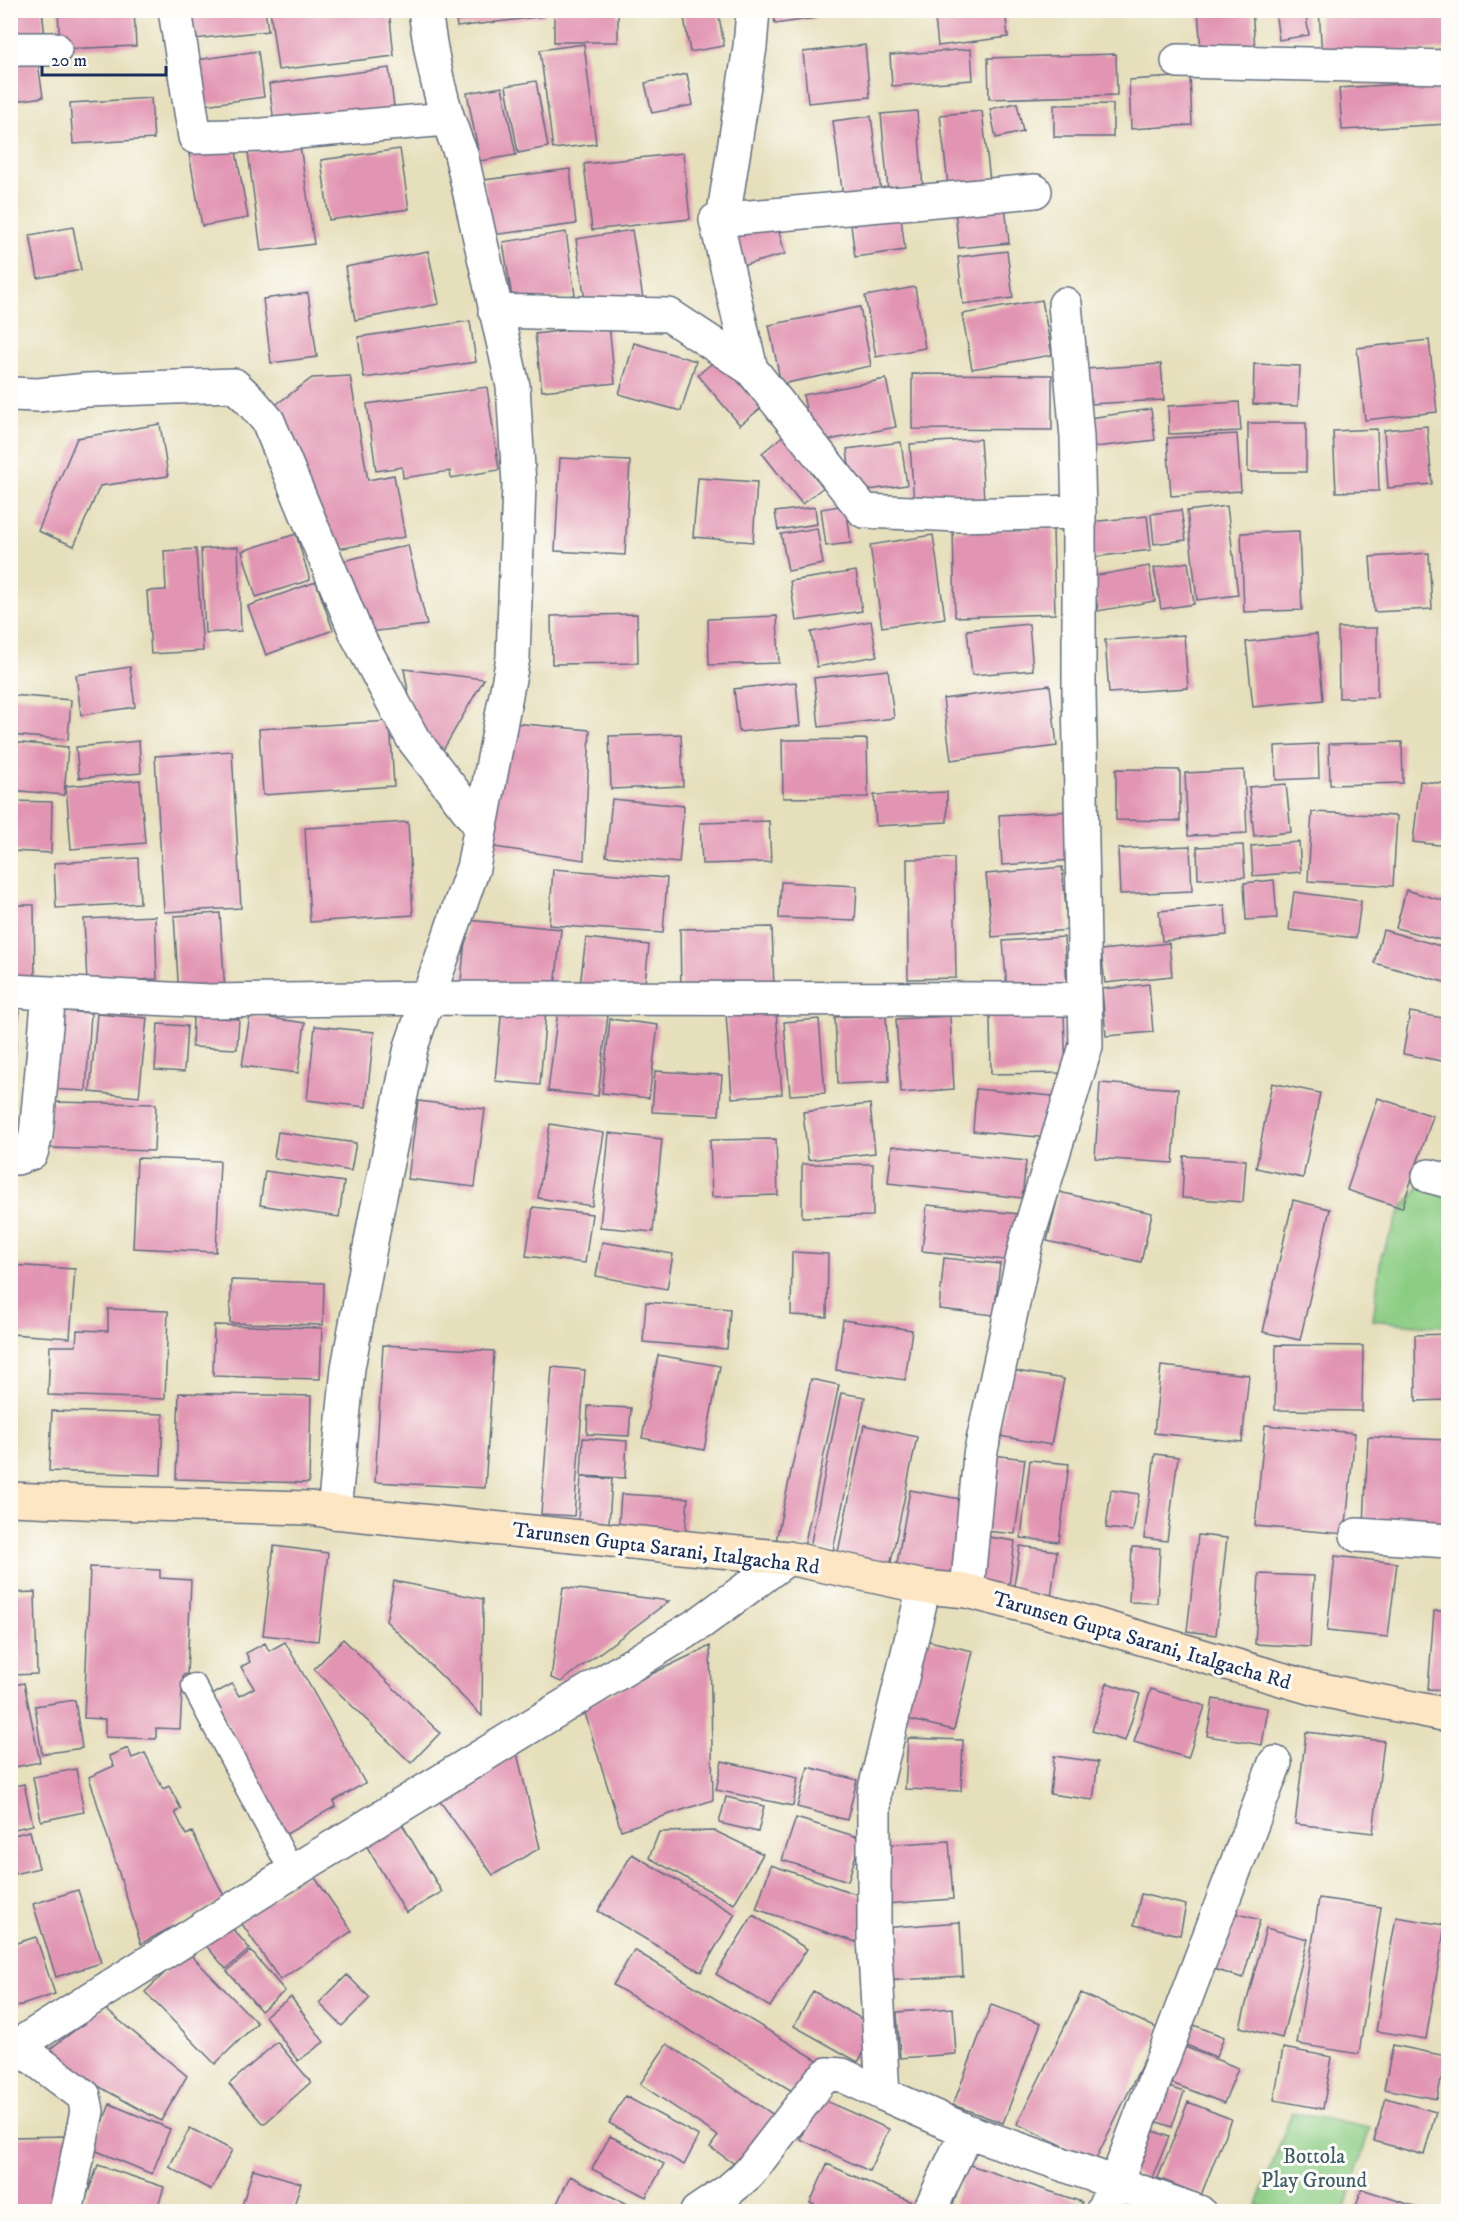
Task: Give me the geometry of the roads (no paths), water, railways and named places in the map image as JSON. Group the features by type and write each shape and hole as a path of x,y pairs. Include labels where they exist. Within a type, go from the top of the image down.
{"street":[{"path":"176,10 195,137 263,135 446,119"},
{"path":"333,1512 348,1368 411,1047 473,868 513,658 519,495 513,386 461,154 446,119 431,53 425,10"},
{"path":"723,219 750,47 753,10"},
{"path":"10,49 55,49"},
{"path":"1178,61 1449,67"},
{"path":"751,369 716,220 1035,191"},
{"path":"967,1591 980,1455 1026,1243 1086,1047 1077,437 1065,304"},
{"path":"495,311 669,315 751,369 864,511 959,515 1079,512"},
{"path":"10,394 39,395 87,390 234,385 268,421 357,635 413,739 481,827"},
{"path":"10,991 210,1001 428,998 1085,999"},
{"path":"10,1157 17,1158 32,1153 36,1135 49,993"},
{"name":"Tarunsen Gupta Sarani, Italgacha Rd","path":"10,1498 310,1508 788,1558 924,1587 967,1591 1079,1620 1312,1688 1449,1715"},
{"path":"1357,1535 1449,1540"},
{"path":"66,2211 87,2111 84,2096 13,2047 292,1872 700,1623 788,1558"},
{"path":"883,2094 874,1937 874,1793 924,1587"},
{"path":"1101,2211 1116,2182 1275,1763"},
{"path":"697,2211 728,2191 749,2173 813,2089 828,2074 842,2075 967,2131 1200,2211"},
{"path":"929,2211 967,2131"}],"lane":[{"path":"194,1686 292,1872"}],"park label":[{"name":"Bottola Play Ground","path":"1314,2168"}]}
